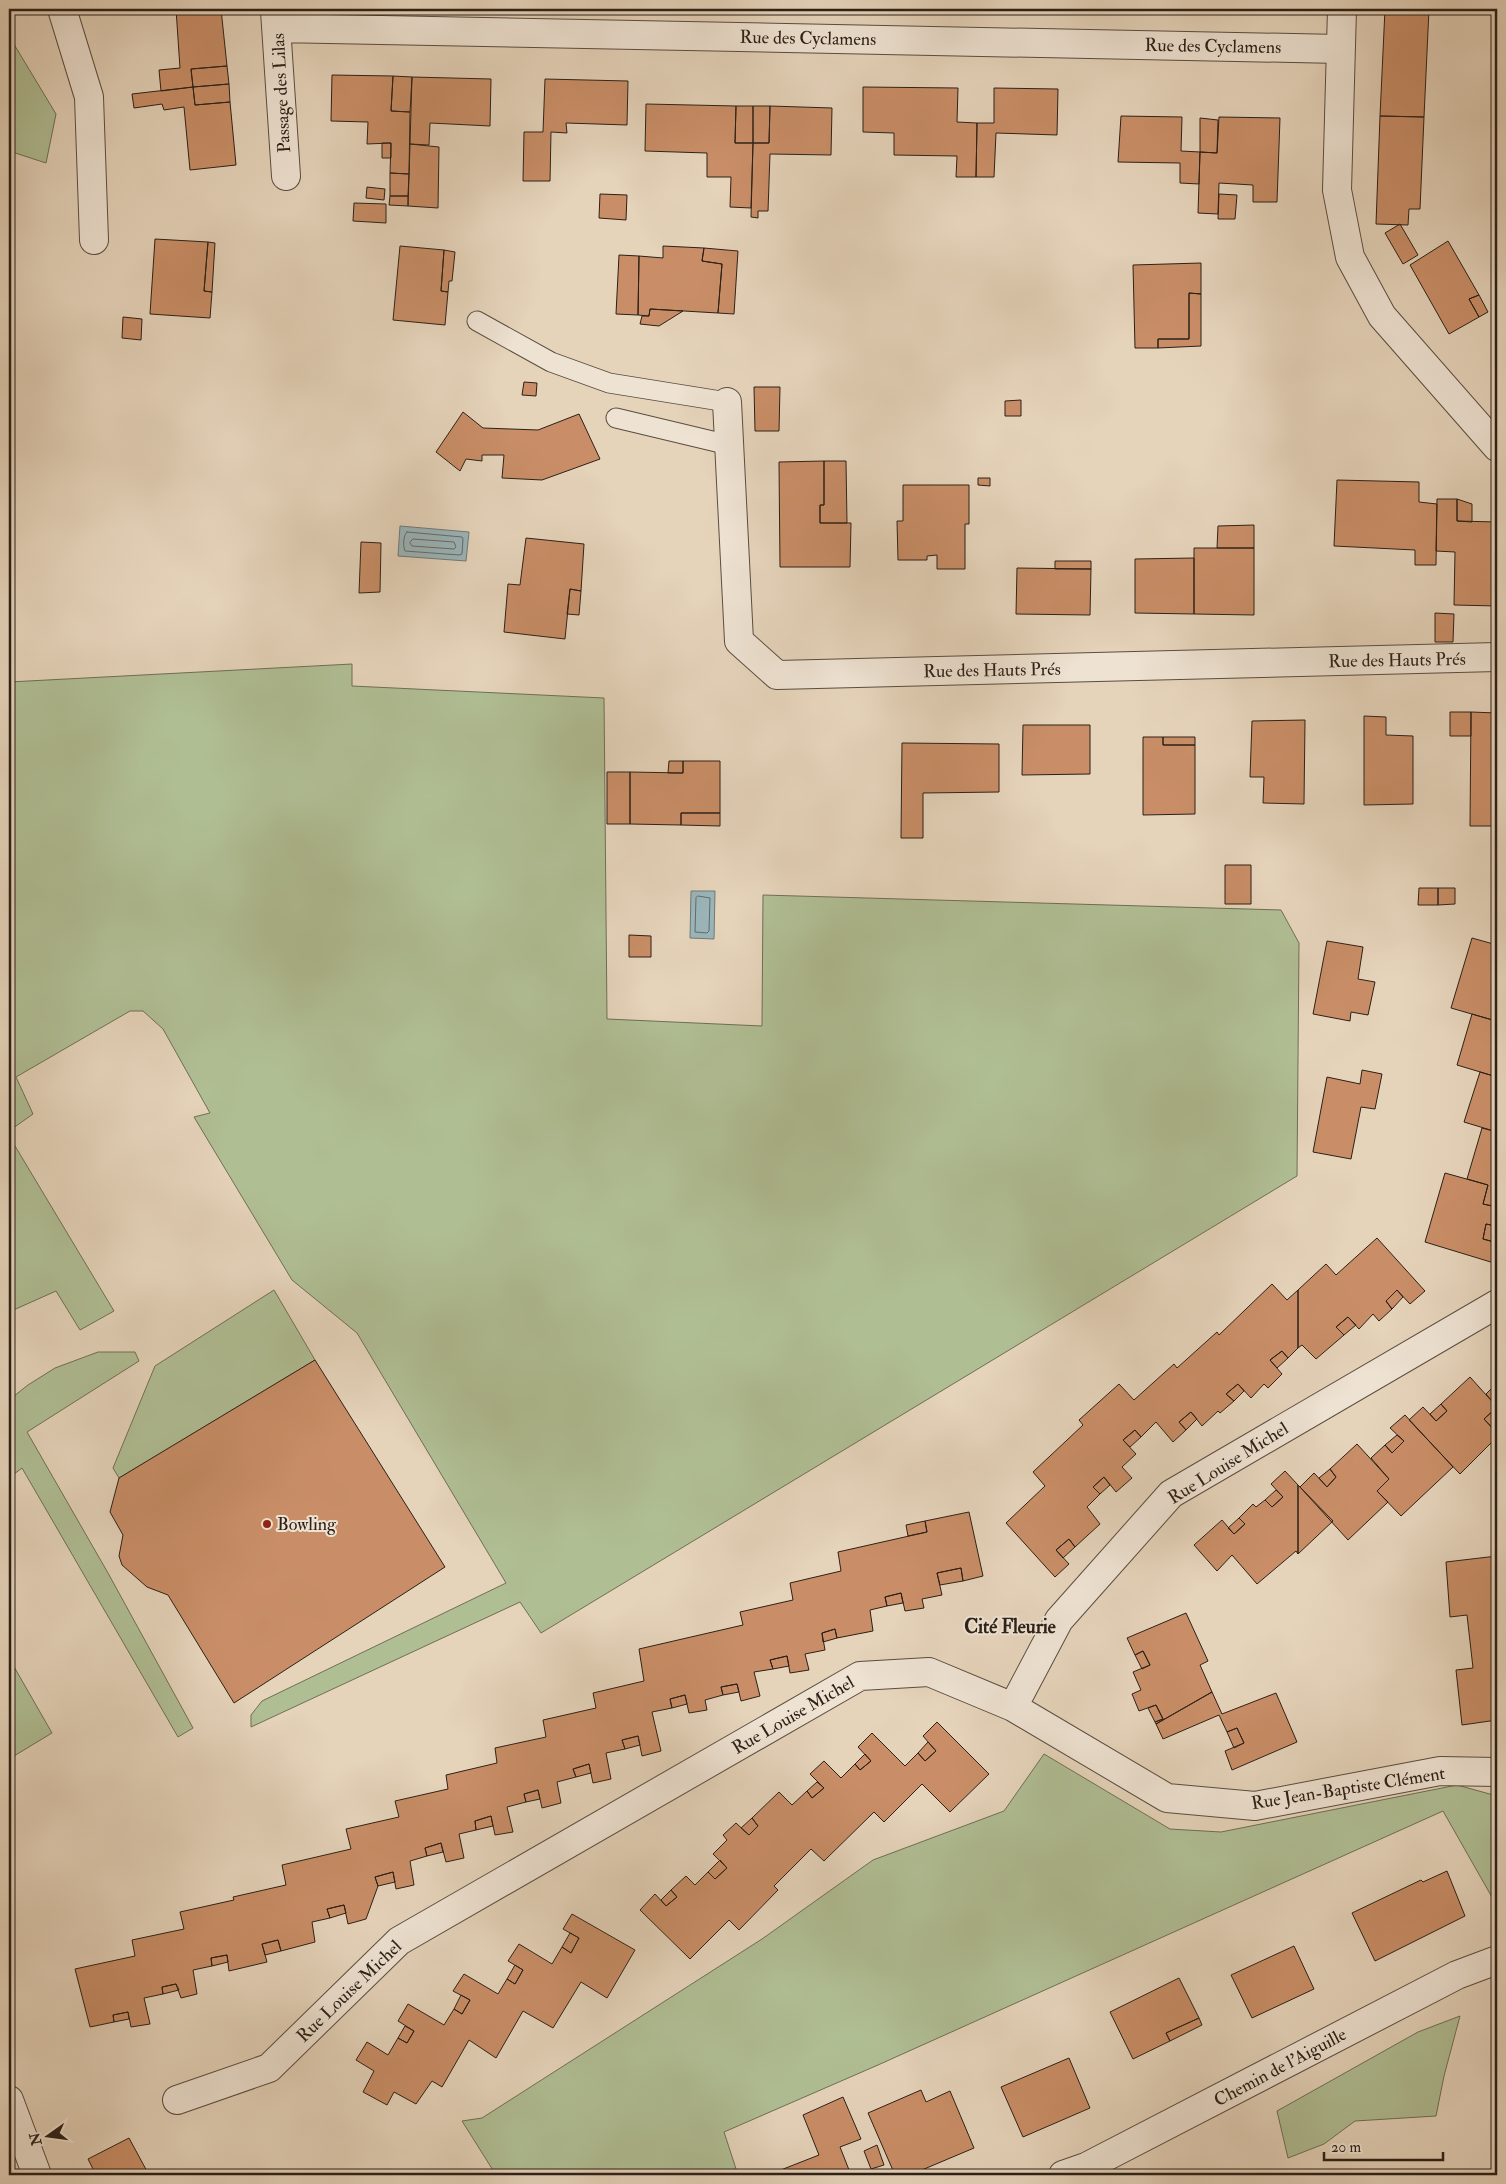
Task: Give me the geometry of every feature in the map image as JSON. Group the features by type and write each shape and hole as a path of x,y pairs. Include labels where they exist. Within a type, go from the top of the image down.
{"street":[{"path":"62,9 89,97 94,240"},
{"path":"1342,9 1337,190 1350,257 1382,316 1497,447"},
{"name":"Rue des Cyclamens","path":"276,18 1340,49"},
{"name":"Passage des Lilas","path":"276,18 286,176"},
{"name":"Rue des Hauts Prés","path":"727,402 739,641 777,675 1497,657"},
{"name":"Rue Louise Michel","path":"177,2100 269,2068 399,1941 860,1676 929,1672 1013,1707 1059,1620 1171,1494 1497,1304"},
{"name":"Rue Jean-Baptiste Clément","path":"1013,1707 1167,1798 1255,1806 1440,1772 1497,1772"},
{"name":"Chemin de l'Aiguille","path":"1063,2175 1086,2167 1457,1974 1497,1960"},
{"path":"9,2100 37,2175"}],"lane":[{"path":"477,321 552,362 609,383 727,402"},
{"path":"616,418 729,445"}],"green space":[{"path":"9,36 56,114 46,163 9,151"},
{"path":"352,664 352,686 604,698 607,1019 762,1026 763,895 1281,910 1299,943 1297,1176 541,1633 520,1602 251,1727 251,1715 262,1701 506,1583 357,1333 292,1280 194,1117 210,1113 163,1029 143,1011 130,1011 16,1077 33,1114 9,1131 9,682"},
{"path":"9,1136 114,1311 80,1330 56,1291 9,1312"},
{"path":"274,1290 315,1360 119,1478 113,1468 155,1366"},
{"path":"98,1352 135,1352 139,1361 27,1432 108,1573 193,1728 178,1737 22,1468 9,1478 9,1400 55,1368"},
{"path":"9,1658 52,1733 9,1759"},
{"path":"1044,1754 1170,1829 1221,1832 1457,1785 1497,1796 1497,1906 1443,1811 878,2065 724,2132 738,2175 496,2175 462,2121 482,2118 762,1939 873,1860 1004,1811"},
{"path":"1460,2016 1444,2076 1436,2116 1355,2121 1324,2144 1288,2158 1277,2111 1418,2032"}],"water":[{"path":"400,526 469,532 466,561 398,556"},
{"path":"691,891 715,891 714,939 690,938"}],"building":[{"path":"176,9 221,9 227,66 191,69 193,87 161,91 159,70 180,68"},
{"path":"712,9 732,9 732,12 712,11"},
{"path":"917,9 936,9 936,11 917,11"},
{"path":"936,9 953,9 953,12 936,11"},
{"path":"1385,9 1429,9 1424,117 1380,116"},
{"path":"227,66 229,84 193,87 191,69"},
{"path":"332,75 393,76 391,111 410,112 409,174 390,173 391,143 367,144 368,122 331,121"},
{"path":"393,76 412,77 410,112 391,111"},
{"path":"412,77 491,79 490,126 430,123 429,145 410,144"},
{"path":"545,79 628,81 627,125 566,123 567,133 551,132 550,181 523,181 524,132 543,132"},
{"path":"229,84 230,102 195,105 193,87"},
{"path":"193,87 195,105 230,102 236,165 190,170 184,107 164,110 162,104 134,108 132,94"},
{"path":"863,87 958,88 957,122 977,123 976,177 956,177 957,156 894,155 894,133 863,132"},
{"path":"994,88 1058,89 1057,135 996,133 994,177 976,177 977,123 994,123"},
{"path":"646,104 736,106 735,143 753,143 751,208 730,207 731,177 707,177 707,153 645,151"},
{"path":"736,106 753,106 753,143 735,143"},
{"path":"753,106 770,106 769,143 753,143"},
{"path":"770,106 832,108 831,155 770,154 768,211 758,211 758,218 751,217 753,143 769,143"},
{"path":"1121,116 1182,117 1181,151 1200,152 1199,184 1180,183 1180,163 1118,162"},
{"path":"1380,116 1424,117 1420,209 1409,209 1408,225 1376,224"},
{"path":"1219,117 1280,118 1277,202 1253,202 1253,185 1219,183 1218,214 1198,213 1200,152 1217,153"},
{"path":"1200,118 1218,120 1217,153 1200,152"},
{"path":"382,143 391,143 391,158 382,158"},
{"path":"410,144 439,147 438,208 408,206"},
{"path":"390,173 409,174 408,196 390,196"},
{"path":"367,187 385,189 384,200 366,198"},
{"path":"600,194 627,195 626,220 599,218"},
{"path":"1219,194 1237,195 1235,219 1218,219"},
{"path":"390,196 408,196 408,206 389,205"},
{"path":"354,203 386,204 386,223 353,221"},
{"path":"1400,224 1418,255 1403,264 1385,233"},
{"path":"155,239 208,242 204,291 212,292 210,318 150,314"},
{"path":"1448,241 1479,295 1469,299 1479,317 1449,334 1410,265"},
{"path":"208,242 215,243 212,292 204,291"},
{"path":"400,246 444,250 441,291 448,292 445,325 393,320"},
{"path":"663,246 704,248 702,261 722,264 718,313 650,309 649,316 638,315 639,256 663,258"},
{"path":"704,248 738,251 734,314 718,313 722,264 702,261"},
{"path":"444,250 455,252 452,281 449,281 448,292 441,291"},
{"path":"619,255 639,256 638,315 616,314"},
{"path":"1201,263 1201,294 1189,293 1189,339 1158,339 1158,348 1135,348 1133,265"},
{"path":"1496,277 1497,311 1494,311"},
{"path":"1189,293 1201,294 1201,346 1158,348 1158,339 1189,339"},
{"path":"1479,295 1488,312 1479,317 1469,299"},
{"path":"650,309 683,311 659,326 640,324 642,316 649,316"},
{"path":"123,317 142,319 141,340 122,338"},
{"path":"524,382 537,383 536,396 522,395"},
{"path":"754,387 780,387 779,431 755,431"},
{"path":"1021,400 1021,416 1005,416 1005,401"},
{"path":"463,412 483,428 538,430 579,414 600,459 542,480 502,478 504,455 482,455 482,461 466,459 460,471 436,452"},
{"path":"824,461 846,461 847,523 820,523 820,505 824,505"},
{"path":"824,461 824,505 820,505 820,523 851,523 850,567 780,567 779,462"},
{"path":"978,478 990,478 990,486 978,485"},
{"path":"1337,480 1419,482 1419,502 1437,504 1436,565 1415,565 1415,550 1334,546"},
{"path":"903,485 969,485 969,524 965,524 965,569 937,569 937,555 927,556 927,560 898,560 897,521 903,521"},
{"path":"1437,499 1457,499 1457,521 1497,522 1497,606 1454,605 1455,552 1436,551"},
{"path":"1457,499 1472,504 1472,522 1457,521"},
{"path":"1254,525 1254,548 1217,548 1218,526"},
{"path":"526,538 584,544 581,591 570,589 565,639 504,632 508,584 520,585"},
{"path":"361,542 381,543 380,592 359,593"},
{"path":"1194,548 1254,548 1254,615 1194,614"},
{"path":"1194,558 1194,614 1135,613 1135,559"},
{"path":"1055,561 1091,561 1091,569 1055,569"},
{"path":"1017,568 1091,569 1090,615 1016,614"},
{"path":"570,589 581,591 579,615 567,614"},
{"path":"1435,613 1454,614 1453,642 1435,642"},
{"path":"1450,712 1471,712 1471,736 1450,736"},
{"path":"1471,712 1497,713 1497,826 1470,826"},
{"path":"1364,716 1386,717 1386,735 1413,736 1413,804 1364,805"},
{"path":"1305,720 1304,804 1263,803 1264,777 1250,777 1252,721"},
{"path":"1023,725 1090,725 1090,774 1022,775"},
{"path":"1143,737 1163,737 1163,745 1195,745 1195,814 1143,815"},
{"path":"1163,737 1195,737 1195,745 1163,745"},
{"path":"902,743 999,744 999,792 923,793 923,838 901,838"},
{"path":"669,761 683,761 683,773 668,773"},
{"path":"683,761 720,761 720,813 681,813 681,825 630,824 630,772 683,773"},
{"path":"607,772 630,772 630,824 607,824"},
{"path":"681,813 720,813 720,826 681,825"},
{"path":"1225,865 1251,865 1251,904 1225,904"},
{"path":"1419,888 1438,888 1438,905 1418,905"},
{"path":"1438,888 1455,888 1455,904 1438,905"},
{"path":"629,935 651,936 651,957 629,957"},
{"path":"1472,938 1497,945 1496,1021 1451,1008"},
{"path":"1327,941 1363,947 1358,979 1375,982 1368,1015 1351,1012 1350,1021 1313,1014"},
{"path":"1472,1014 1496,1021 1497,1017 1497,1077 1457,1065"},
{"path":"1362,1070 1382,1074 1375,1109 1361,1107 1351,1159 1313,1152 1327,1077 1360,1084"},
{"path":"1480,1072 1497,1077 1497,1132 1464,1122"},
{"path":"1482,1128 1497,1132 1497,1207 1483,1204 1488,1185 1467,1179"},
{"path":"1445,1173 1488,1185 1483,1204 1497,1207 1497,1219 1496,1226 1486,1224 1483,1239 1497,1243 1494,1263 1425,1242"},
{"path":"1486,1224 1496,1226 1491,1241 1483,1239"},
{"path":"1377,1238 1425,1291 1410,1304 1397,1290 1386,1301 1392,1309 1379,1321 1373,1314 1359,1329 1348,1317 1336,1327 1344,1335 1316,1359 1302,1345 1298,1348 1298,1290 1326,1264 1336,1275"},
{"path":"1272,1284 1287,1300 1298,1290 1298,1348 1288,1358 1282,1351 1270,1360 1282,1374 1268,1388 1264,1384 1251,1398 1238,1384 1226,1394 1234,1401 1220,1413 1218,1411 1202,1426 1191,1412 1179,1422 1186,1430 1173,1442 1156,1422 1141,1437 1135,1430 1123,1440 1136,1454 1122,1467 1132,1478 1116,1492 1104,1477 1093,1487 1100,1494 1087,1507 1100,1524 1075,1547 1069,1539 1056,1550 1069,1564 1055,1577 1006,1523 1045,1486 1033,1472 1083,1425 1079,1420 1119,1384 1134,1400 1174,1364 1177,1368 1217,1332 1219,1335"},
{"path":"1397,1290 1403,1297 1392,1309 1386,1301"},
{"path":"1348,1317 1356,1325 1344,1335 1336,1327"},
{"path":"1282,1351 1288,1358 1277,1368 1270,1360"},
{"name":"Bowling","path":"315,1360 445,1567 234,1703 168,1595 147,1587 122,1565 119,1556 123,1535 110,1512 119,1478"},
{"path":"1470,1377 1497,1407 1484,1419 1497,1433 1497,1437 1460,1474 1409,1420 1423,1407 1436,1421 1447,1411 1441,1404"},
{"path":"1497,1383 1497,1407 1486,1394"},
{"path":"1238,1384 1244,1391 1234,1401 1226,1394"},
{"path":"1441,1404 1447,1411 1436,1421 1430,1414"},
{"path":"1497,1407 1497,1433 1484,1419"},
{"path":"1191,1412 1197,1419 1186,1430 1179,1422"},
{"path":"1405,1415 1453,1467 1401,1516 1377,1491 1389,1479 1371,1458 1385,1445 1392,1453 1404,1441 1390,1428"},
{"path":"1135,1430 1141,1437 1130,1447 1123,1440"},
{"path":"1397,1435 1404,1441 1392,1453 1385,1445"},
{"path":"1357,1444 1389,1479 1377,1491 1388,1502 1348,1540 1300,1487 1314,1473 1327,1487 1336,1477 1330,1469"},
{"path":"1330,1469 1336,1477 1327,1487 1319,1478"},
{"path":"1285,1471 1298,1485 1298,1554 1296,1551 1257,1584 1232,1555 1217,1571 1194,1545 1222,1520 1234,1534 1245,1524 1239,1518 1253,1504 1256,1507 1265,1500 1272,1507 1283,1497 1271,1484"},
{"path":"1104,1477 1110,1485 1100,1494 1093,1487"},
{"path":"1298,1485 1333,1521 1298,1554"},
{"path":"1276,1490 1283,1497 1272,1507 1265,1500"},
{"path":"969,1512 983,1576 963,1581 961,1568 937,1573 942,1595 922,1599 924,1608 905,1611 901,1593 885,1597 887,1606 870,1610 873,1631 837,1638 835,1629 822,1633 825,1650 805,1654 809,1670 790,1673 787,1656 770,1660 773,1669 754,1672 760,1696 741,1701 737,1684 721,1687 723,1695 705,1700 707,1710 689,1713 685,1695 670,1699 672,1708 652,1712 661,1751 642,1756 638,1736 622,1740 625,1749 606,1753 611,1779 593,1783 589,1764 573,1769 576,1777 557,1782 561,1803 542,1808 538,1790 524,1794 526,1802 507,1807 513,1832 495,1835 491,1816 475,1821 476,1830 459,1834 464,1858 446,1862 441,1843 425,1848 427,1856 410,1861 414,1885 396,1889 393,1872 375,1877 378,1886 366,1919 348,1924 344,1905 327,1909 330,1918 312,1922 315,1942 281,1951 278,1940 262,1944 267,1962 229,1971 227,1955 211,1958 212,1966 193,1970 197,1994 181,1998 176,1984 162,1987 163,1994 144,1998 150,2024 131,2027 128,2012 113,2015 114,2022 90,2027 75,1969 135,1956 132,1940 184,1929 180,1912 234,1900 233,1897 286,1885 282,1865 351,1849 346,1829 399,1817 395,1801 448,1789 446,1775 497,1763 495,1748 546,1737 543,1720 596,1708 593,1693 644,1681 639,1649 743,1625 740,1612 793,1600 790,1583 841,1571 838,1552 927,1532 925,1521"},
{"path":"1239,1518 1245,1524 1234,1534 1228,1528"},
{"path":"925,1521 927,1532 908,1536 906,1525"},
{"path":"1069,1539 1075,1547 1063,1558 1056,1550"},
{"path":"1497,1556 1497,1720 1462,1725 1456,1670 1473,1668 1467,1615 1450,1617 1446,1562"},
{"path":"961,1568 963,1581 940,1585 937,1573"},
{"path":"901,1593 903,1603 887,1606 885,1597"},
{"path":"1186,1613 1208,1661 1200,1665 1212,1692 1156,1724 1155,1722 1163,1719 1156,1705 1139,1711 1132,1694 1141,1690 1133,1672 1150,1665 1143,1651 1135,1655 1127,1638"},
{"path":"835,1629 837,1638 823,1642 822,1633"},
{"path":"1143,1651 1150,1665 1142,1669 1135,1655"},
{"path":"787,1656 789,1666 773,1669 770,1660"},
{"path":"737,1684 739,1692 723,1695 721,1687"},
{"path":"1212,1692 1222,1714 1276,1693 1297,1742 1232,1770 1225,1751 1244,1743 1237,1728 1227,1732 1219,1715 1163,1739 1156,1724"},
{"path":"685,1695 687,1704 672,1708 670,1699"},
{"path":"1156,1705 1163,1719 1155,1722 1148,1708"},
{"path":"937,1722 989,1774 950,1812 922,1784 884,1822 874,1812 824,1861 811,1849 774,1886 778,1890 739,1930 729,1920 690,1959 640,1910 655,1894 666,1906 677,1897 671,1890 686,1876 695,1885 708,1872 715,1879 727,1868 713,1854 727,1840 723,1835 736,1823 749,1835 758,1826 752,1818 779,1792 792,1805 807,1791 812,1798 824,1788 810,1774 824,1761 841,1778 855,1764 860,1770 871,1761 858,1747 872,1733 905,1766 918,1753 925,1761 936,1751 923,1736"},
{"path":"1237,1728 1244,1743 1234,1748 1227,1732"},
{"path":"638,1736 640,1745 625,1749 622,1740"},
{"path":"928,1742 936,1751 925,1761 918,1753"},
{"path":"865,1754 871,1761 860,1770 855,1764"},
{"path":"589,1764 591,1773 576,1777 573,1769"},
{"path":"817,1782 824,1788 812,1798 807,1791"},
{"path":"538,1790 540,1799 526,1802 524,1794"},
{"path":"491,1816 493,1826 476,1830 475,1821"},
{"path":"752,1818 758,1826 749,1835 741,1828"},
{"path":"441,1843 443,1852 427,1856 425,1848"},
{"path":"720,1860 727,1868 715,1879 708,1872"},
{"path":"1447,1871 1465,1916 1375,1961 1352,1913 1421,1880 1423,1882"},
{"path":"393,1872 395,1882 378,1886 375,1877"},
{"path":"671,1890 677,1897 666,1906 661,1900"},
{"path":"344,1905 346,1913 330,1918 327,1909"},
{"path":"572,1914 635,1950 607,1998 581,1982 553,2028 523,2011 496,2058 469,2040 442,2087 432,2081 416,2104 394,2092 387,2105 363,2092 374,2071 356,2060 367,2042 388,2055 398,2038 407,2043 414,2031 398,2021 408,2004 444,2025 454,2009 462,2014 470,2000 453,1991 464,1974 498,1994 507,1979 515,1984 523,1970 508,1961 519,1944 552,1964 562,1947 571,1953 579,1938 563,1929"},
{"path":"570,1933 579,1938 571,1953 562,1947"},
{"path":"278,1940 281,1951 265,1955 262,1944"},
{"path":"1294,1946 1314,1989 1252,2018 1231,1975"},
{"path":"227,1955 228,1962 212,1966 211,1958"},
{"path":"515,1965 523,1970 515,1984 507,1979"},
{"path":"1179,1978 1199,2018 1166,2033 1170,2041 1133,2059 1110,2012"},
{"path":"176,1984 179,1990 163,1994 162,1987"},
{"path":"461,1995 470,2000 462,2014 454,2009"},
{"path":"128,2012 129,2019 114,2022 113,2015"},
{"path":"1199,2018 1202,2025 1170,2041 1166,2033"},
{"path":"405,2026 414,2031 407,2043 398,2038"},
{"path":"1069,2058 1090,2108 1023,2137 1001,2087"},
{"path":"921,2090 926,2102 950,2091 974,2148 910,2175 895,2175 868,2113"},
{"path":"843,2097 861,2139 840,2147 851,2175 768,2175 819,2155 803,2115"},
{"path":"129,2138 149,2175 96,2175 88,2159"},
{"path":"877,2145 884,2165 871,2169 864,2151"},
{"path":"1497,2171 1497,2175 1470,2175"}],"place":[{"name":"Bowling","path":"267,1524"}],"district":[{"name":"Cité Fleurie","path":"1010,1626"}]}
